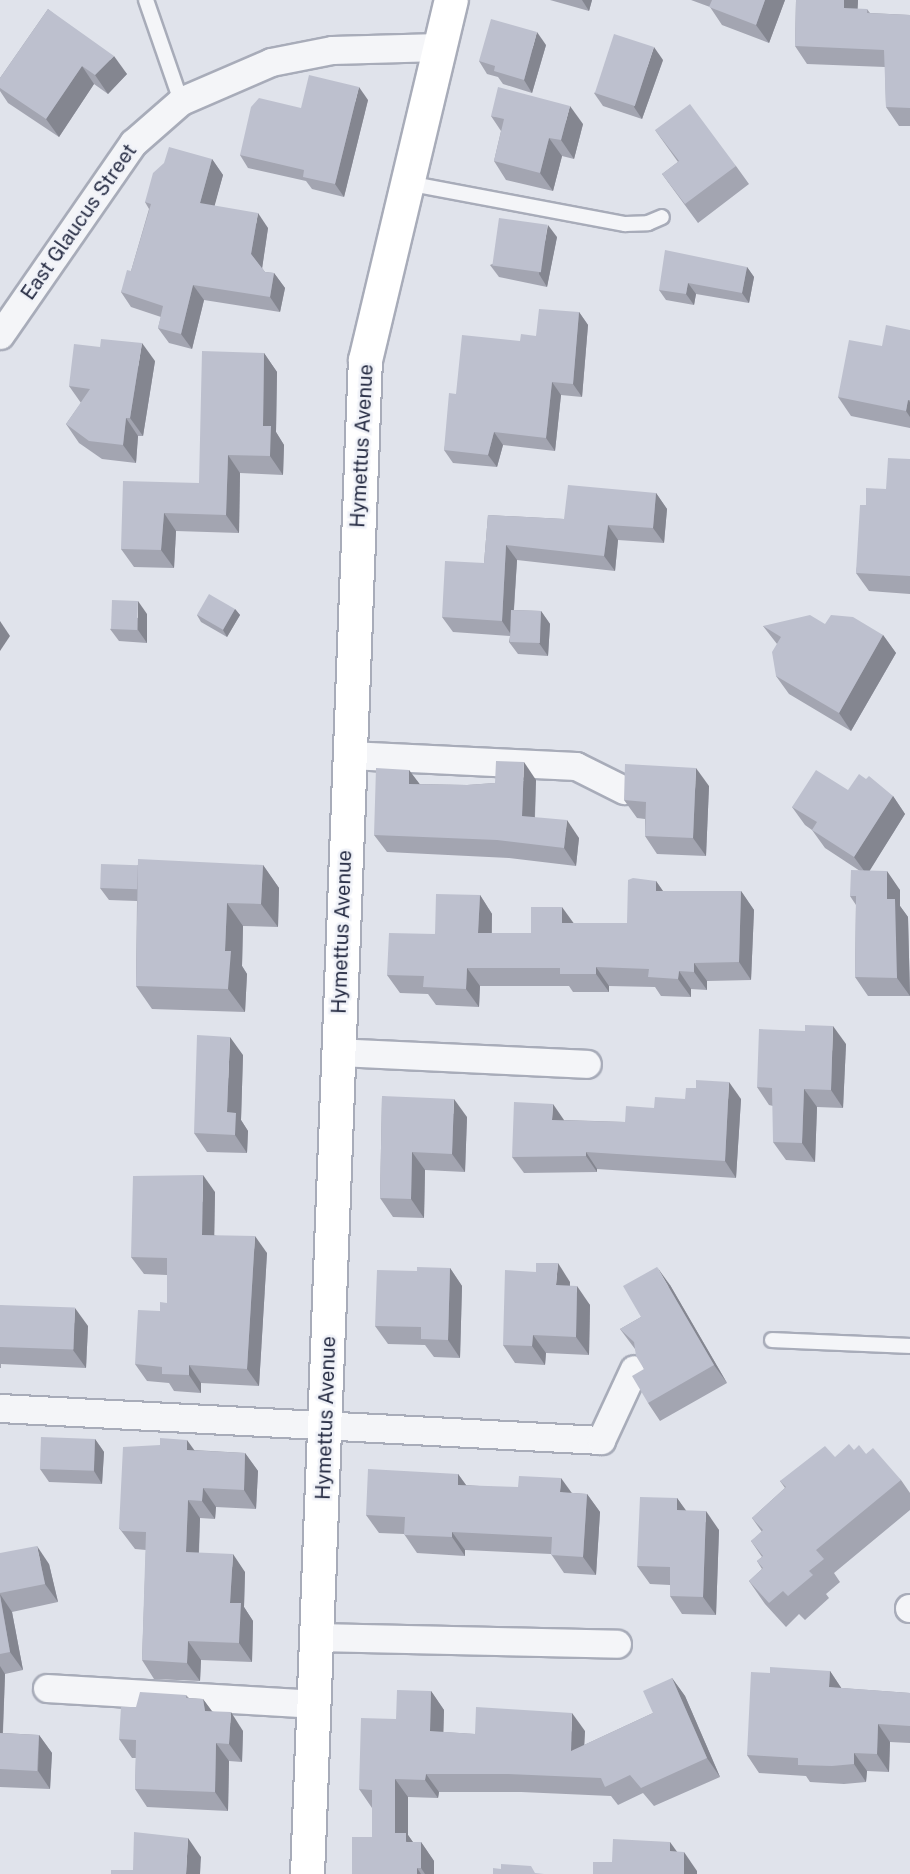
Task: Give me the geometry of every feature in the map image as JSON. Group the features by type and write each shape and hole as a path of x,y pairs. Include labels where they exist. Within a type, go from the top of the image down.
{"street":[{"name":"Hymettus Avenue","path":"307,1874 319,1637 337,1052 365,360 451,0"},
{"name":"East Glaucus Street","path":"0,335 133,143 181,102 271,62 332,50 439,47"},
{"path":"349,755 576,766 624,789"},
{"path":"337,1052 587,1064"},
{"path":"0,1408 326,1422 601,1440 634,1369"},
{"path":"319,1637 617,1644"},
{"path":"47,1688 316,1704"}],"lane":[{"path":"146,0 181,102"},
{"path":"407,183 625,224 648,223 662,217"},
{"path":"772,1340 910,1346"}],"building":[{"path":"712,0 765,0 756,25 709,7"},
{"path":"796,0 844,0 844,8 867,9 867,13 910,15 910,108 886,107 884,50 795,46"},
{"path":"48,9 114,56 95,75 82,66 46,119 0,88 0,78"},
{"path":"491,19 537,32 524,80 494,71 495,66 479,61"},
{"path":"614,34 654,47 635,106 595,93"},
{"path":"309,75 359,87 335,184 303,177 304,170 240,155 251,107 259,98 301,108"},
{"path":"498,87 570,106 561,140 549,138 540,173 494,161 504,119 491,116"},
{"path":"690,104 736,166 685,204 662,174 679,161 655,130"},
{"path":"169,147 212,159 200,203 258,213 251,254 265,272 274,273 270,297 193,285 181,334 158,328 163,306 121,292 127,270 131,271 151,204 145,202 153,173 164,163"},
{"path":"499,218 548,225 541,272 492,266"},
{"path":"665,250 747,267 742,293 688,283 686,294 659,290"},
{"path":"539,309 579,312 573,384 552,382 546,438 494,432 488,455 444,450 449,393 456,394 462,335 520,341 521,334 536,336"},
{"path":"886,325 910,330 910,400 908,400 906,411 838,397 849,340 882,346"},
{"path":"101,339 142,343 130,418 126,418 123,445 89,441 66,424 90,389 69,386 74,344 100,347"},
{"path":"202,351 264,353 263,426 271,426 270,456 228,455 226,515 164,513 161,550 121,549 123,481 199,483"},
{"path":"888,458 910,459 910,576 856,573 860,505 866,505 866,488 886,489"},
{"path":"568,485 656,493 653,528 608,525 604,556 506,545 502,621 442,617 445,561 484,563 488,515 564,519"},
{"path":"209,594 235,609 223,630 197,615"},
{"path":"112,600 138,601 137,630 111,629"},
{"path":"511,610 541,611 540,643 510,642"},
{"path":"810,615 825,624 831,615 853,617 883,635 839,713 776,676 772,652 781,637 763,626"},
{"path":"496,761 524,762 522,816 567,820 564,848 497,840 374,835 376,768 409,770 409,784 467,785 495,783"},
{"path":"625,764 696,768 693,838 645,836 646,802 624,800"},
{"path":"816,770 848,790 859,774 866,779 869,776 893,796 854,857 812,830 817,822 792,807"},
{"path":"138,859 263,865 261,904 227,903 225,951 231,951 228,989 136,986"},
{"path":"101,864 138,865 137,889 100,888"},
{"path":"851,870 887,871 887,899 895,899 897,978 855,977 856,896 850,896"},
{"path":"633,878 656,881 656,891 741,891 739,962 694,963 694,972 679,971 678,979 648,977 649,969 596,967 596,974 560,974 560,968 467,968 466,989 423,987 424,976 387,975 389,933 435,934 436,894 480,895 478,933 531,933 531,907 562,907 562,923 627,923 628,880"},
{"path":"805,1025 833,1026 831,1090 804,1089 802,1143 773,1142 772,1088 757,1087 759,1029 805,1031"},
{"path":"197,1035 230,1037 227,1112 236,1113 235,1135 194,1133"},
{"path":"696,1080 729,1082 725,1161 586,1152 586,1156 512,1157 514,1102 553,1104 552,1120 625,1122 626,1106 654,1108 655,1097 685,1099 686,1088 696,1088"},
{"path":"382,1096 454,1099 452,1154 412,1152 411,1199 380,1198"},
{"path":"203,1175 202,1235 255,1236 247,1369 189,1365 189,1375 162,1374 162,1367 135,1364 138,1310 160,1311 160,1302 167,1303 167,1258 131,1257 133,1176"},
{"path":"536,1263 558,1263 556,1285 577,1286 576,1337 533,1335 532,1346 503,1345 505,1270 536,1272"},
{"path":"417,1267 450,1268 448,1340 421,1339 421,1327 375,1326 377,1270 417,1271"},
{"path":"657,1267 714,1365 648,1403 632,1376 644,1369 636,1356 634,1342 620,1329 641,1317 623,1286"},
{"path":"0,1305 75,1308 73,1350 0,1347"},
{"path":"41,1437 95,1439 94,1471 40,1469"},
{"path":"160,1438 187,1440 187,1450 245,1453 244,1490 203,1488 202,1501 188,1500 186,1552 233,1554 230,1603 241,1603 239,1643 188,1641 187,1663 142,1660 146,1532 122,1531 119,1528 123,1447 160,1445"},
{"path":"849,1444 854,1450 859,1445 866,1454 873,1448 901,1480 816,1550 824,1559 809,1571 813,1575 788,1596 783,1591 769,1603 749,1581 763,1568 757,1561 763,1556 751,1541 763,1530 752,1518 786,1487 780,1481 825,1446 835,1457"},
{"path":"368,1469 458,1474 458,1485 518,1487 519,1476 561,1478 560,1492 587,1494 583,1557 551,1555 552,1537 452,1532 452,1537 404,1535 405,1517 366,1515"},
{"path":"640,1497 677,1498 677,1510 706,1511 703,1597 670,1596 670,1567 637,1566"},
{"path":"37,1546 45,1584 0,1593 0,1553"},
{"path":"0,1596 10,1652 0,1654"},
{"path":"770,1667 830,1671 829,1687 910,1693 910,1726 878,1724 877,1754 854,1753 854,1764 798,1765 798,1758 747,1755 751,1672 770,1673"},
{"path":"672,1678 707,1758 641,1788 630,1775 605,1787 601,1778 508,1774 426,1774 425,1780 395,1779 395,1833 406,1833 406,1842 421,1842 421,1868 417,1868 417,1874 352,1874 352,1837 372,1837 372,1790 359,1789 361,1718 396,1719 397,1690 431,1691 430,1731 475,1734 476,1707 572,1713 571,1751 653,1713 643,1691"},
{"path":"140,1692 186,1695 186,1698 203,1699 205,1711 231,1712 229,1744 216,1743 215,1792 135,1789 136,1740 119,1739 121,1707 136,1707"},
{"path":"0,1733 39,1735 37,1771 0,1769"},
{"path":"134,1832 188,1838 186,1874 111,1874 111,1870 133,1870"},
{"path":"613,1839 670,1842 670,1851 684,1852 684,1874 593,1874 593,1862 612,1862"},
{"path":"501,1864 531,1866 535,1873 544,1874 493,1874 493,1868 501,1869"}]}
